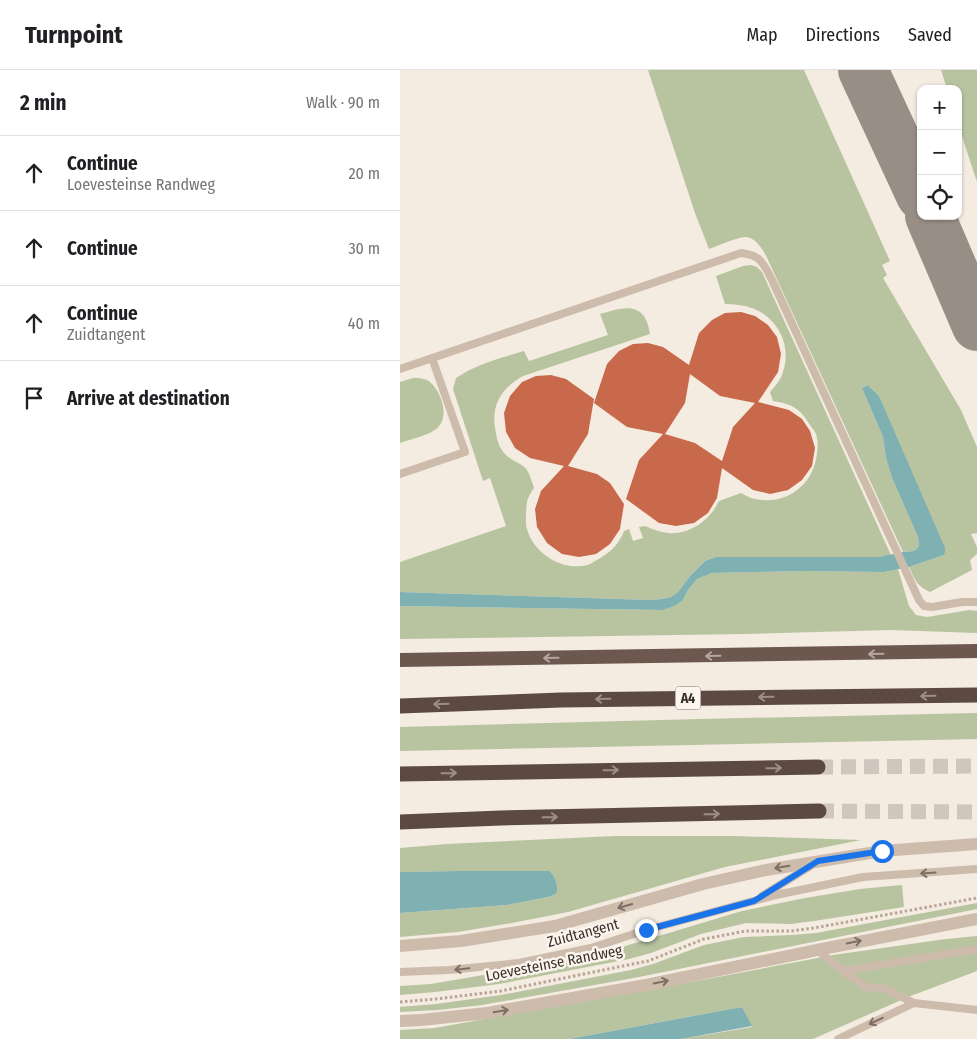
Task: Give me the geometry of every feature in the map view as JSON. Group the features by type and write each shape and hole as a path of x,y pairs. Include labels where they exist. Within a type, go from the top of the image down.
{"highway":[{"path":"400,660 977,651"},
{"name":"A4","path":"400,706 561,700 977,695"},
{"path":"400,774 818,767"},
{"path":"400,822 819,811"}],"street":[{"path":"400,946 461,941 555,926 703,884 766,870 882,851 977,844"},
{"path":"400,1022 487,1013 646,985 977,919"}],"lane":[{"path":"400,369 741,252 753,254 763,263 772,280 919,600 924,606 932,607 962,602 977,602"},
{"path":"400,474 465,452 432,358"},
{"path":"754,901 818,861"},
{"name":"Zuidtangent","path":"400,972 450,970 518,963 591,948 646,930 776,895 863,877 977,869"},
{"path":"842,971 977,949"},
{"path":"817,950 842,971 866,987 886,989 914,1003 977,1010"},
{"path":"838,1039 914,1003"}],"path":[{"name":"Loevesteinse Randweg","path":"400,1002 510,989 648,961 704,939 746,931 791,931 814,928 977,898"}],"green space":[{"path":"648,70 804,70 890,261 882,265 887,275 883,278 961,410 977,447 977,533 971,534 977,547 977,554 970,560 972,570 930,592 916,582 909,567 944,555 879,396 868,385 862,388 883,437 886,458 892,478 918,537 919,546 914,551 903,552 762,249 751,238 744,237 709,249 695,213"},
{"path":"941,70 977,70 977,182 962,136 962,85 946,85"},
{"path":"751,265 757,267 762,272 891,555 879,557 716,557 705,561 678,592 671,597 650,600 400,592 400,562 506,526 490,478 483,481 453,389 456,378 480,365 524,351 529,361 608,335 600,314 609,311 625,308 638,311 647,323 650,334 523,376 508,387 496,407 494,424 500,447 503,452 527,470 534,488 527,502 526,523 530,537 541,551 564,565 587,565 609,552 618,542 624,531 629,529 633,541 643,538 639,527 645,526 668,533 684,532 705,520 719,501 741,493 755,499 777,499 796,491 810,475 815,464 818,448 816,434 806,419 790,405 773,401 770,392 781,378 785,362 786,352 781,334 769,318 752,308 725,304 716,276"},
{"path":"413,378 427,380 435,387 441,398 444,410 442,421 432,432 400,443 400,382"},
{"path":"898,569 909,606 916,615 927,617 969,610 977,611 977,633 891,630 400,639 400,606 663,610 683,600 697,579 712,573 884,572"},
{"path":"977,713 977,739 400,751 400,727"},
{"path":"615,836 735,836 861,840 725,867 568,912 458,932 400,937 400,913 507,905 556,894 457,871 400,872 400,848"},
{"path":"902,885 904,907 791,924 746,923 701,934 651,953 629,959 499,984 400,995 400,986 431,984 555,963 622,947 742,911 860,889"},
{"path":"977,903 977,909 634,978 482,1005 400,1012 400,1007 501,995 631,970 704,945 744,937 816,933"},
{"path":"977,936 977,971 908,997 813,1039 681,1039 752,1027 742,1007 569,1039 400,1039 400,1030 435,1028 833,955"}],"water":[{"path":"868,385 879,396 945,548 944,555 909,567 884,572 712,573 697,579 683,600 663,610 400,606 400,592 662,599 671,597 678,592 705,561 716,557 879,557 914,551 919,546 918,537 892,478 886,458 883,437 862,388"},
{"path":"549,871 556,882 557,891 556,894 548,897 507,905 400,913 400,872"},
{"path":"742,1007 752,1026 681,1039 569,1039"}],"building":[{"path":"741,312 755,316 768,325 777,337 781,354 778,372 758,402 789,410 802,419 810,431 815,448 812,466 802,480 788,490 770,494 753,490 722,468 717,498 708,513 694,523 676,526 659,523 626,499 639,460 663,434 627,427 594,403 607,364 619,351 633,344 648,343 663,347 689,365 699,333 712,320 725,313","holes":["690,374 720,396 755,403 733,427 722,461 695,443 665,434 685,403"]},
{"path":"551,375 566,379 594,399 588,434 568,466 597,474 610,483 624,504 620,529 610,544 596,554 579,557 562,554 547,543 537,527 535,509 541,491 564,466 530,458 515,448 506,432 504,413 510,396 522,382 536,376"}],"taxiway":[{"path":"863,70 917,186"},
{"path":"932,220 977,326"}],"tunnel":[{"path":"818,767 977,766"},
{"path":"819,811 977,812"}],"route":[{"path":"646,930 754,901 818,861 882,851"}]}
